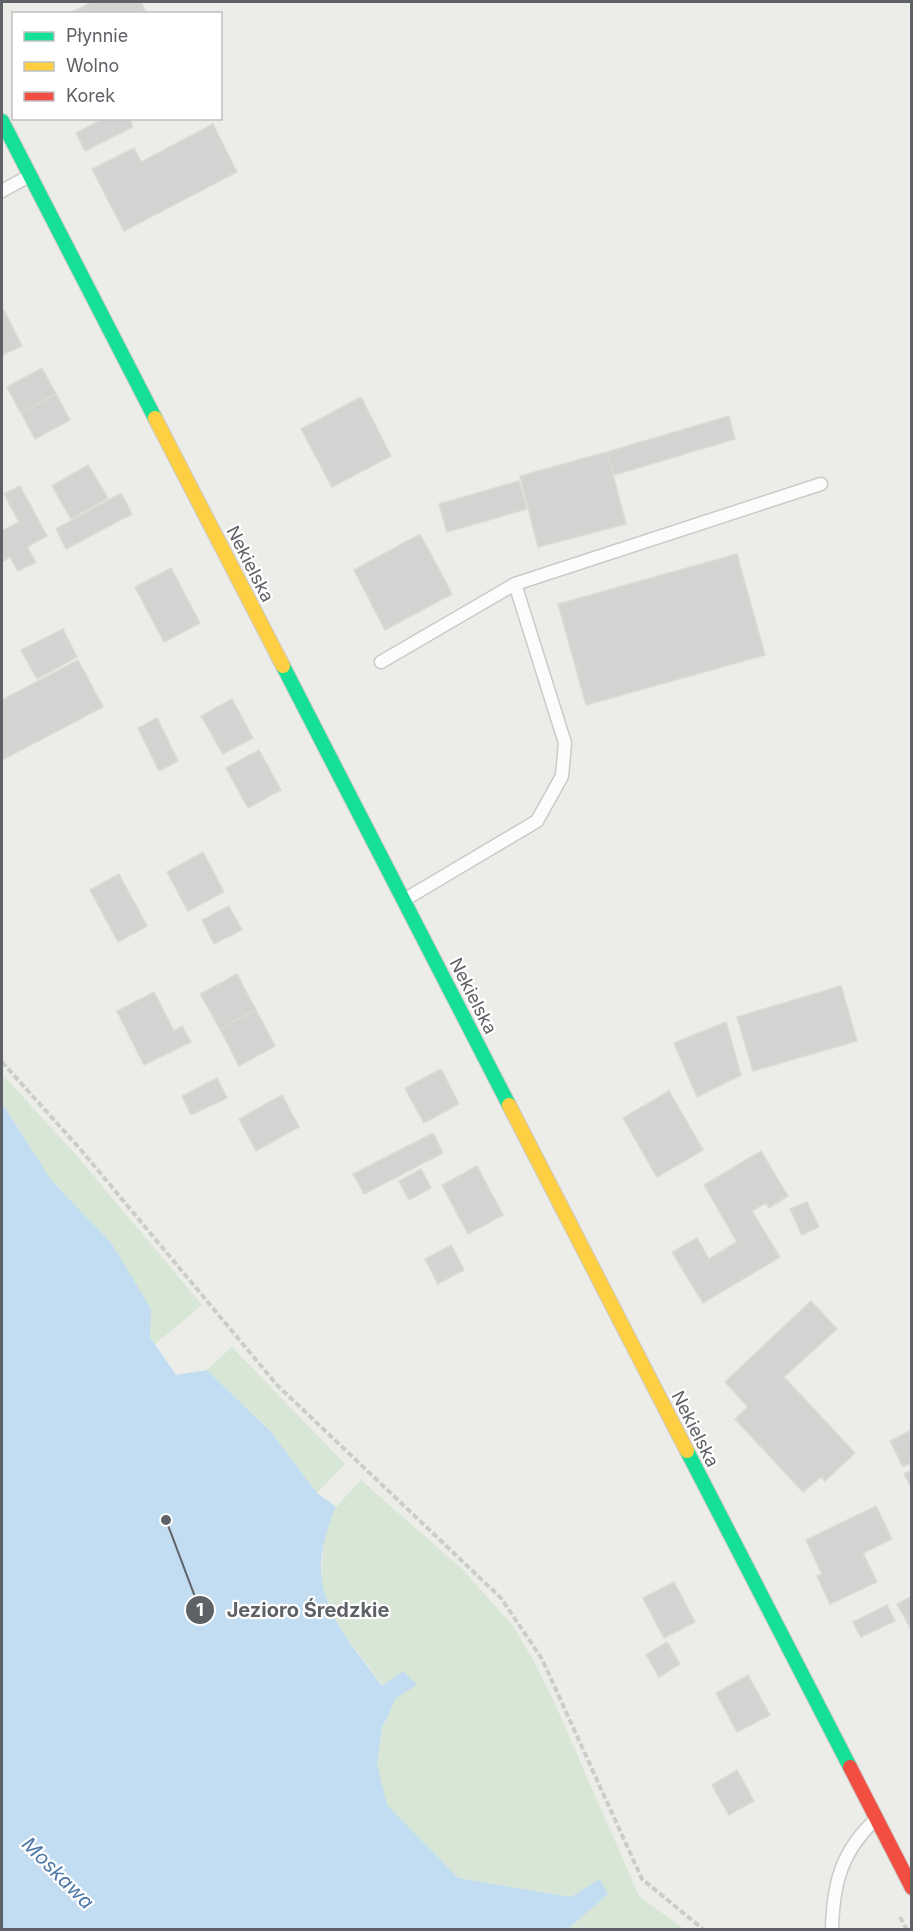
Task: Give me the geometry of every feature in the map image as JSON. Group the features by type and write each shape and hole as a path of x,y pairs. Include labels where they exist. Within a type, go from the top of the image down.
{"street":[{"name":"Nekielska","path":"2,121 912,1888"}],"lane":[{"path":"2,191 30,176"},
{"path":"381,662 515,584 821,484"},
{"path":"403,901 537,821 562,776 565,743 515,584"},
{"path":"832,1929 840,1867 858,1836 876,1819"}],"path":[{"path":"2,1062 112,1186 277,1385 501,1598 542,1659 642,1879 704,1929"}],"green space":[{"path":"2,1074 76,1155 202,1305 155,1344 150,1337 150,1309 112,1244 51,1180 2,1103"},
{"path":"232,1347 345,1464 317,1493 272,1433 207,1370"},
{"path":"361,1480 464,1571 513,1626 535,1663 558,1711 639,1896 684,1929 568,1929 608,1894 571,1897 458,1878 386,1805 377,1763 382,1728 396,1698 417,1684 383,1686 335,1622 321,1588 324,1534 336,1507"}],"water":[{"name":"Moskawa","path":"2,1103 51,1180 112,1244 151,1309 150,1337 176,1375 207,1370 272,1433 317,1493 336,1507 326,1536 321,1561 322,1583 337,1623 382,1686 403,1671 417,1685 396,1698 382,1728 377,1763 387,1805 458,1878 571,1897 600,1879 608,1894 568,1929 2,1929"}],"building":[{"path":"92,2 141,2 146,12 73,12"},
{"path":"101,120 130,120 133,127 85,151 76,133"},
{"path":"213,124 237,172 124,231 92,169 134,148 141,162"},
{"path":"4,310 22,346 2,355 2,311"},
{"path":"42,368 56,394 21,413 7,387"},
{"path":"56,394 70,420 35,439 21,413"},
{"path":"361,397 391,456 332,487 301,429"},
{"path":"729,416 735,439 614,475 607,452"},
{"path":"607,452 626,524 538,547 520,476"},
{"path":"88,465 108,498 71,519 52,486"},
{"path":"519,481 527,509 447,532 439,504"},
{"path":"20,486 47,536 27,547 36,562 18,571 10,557 2,562 2,531 19,522 4,494"},
{"path":"121,493 132,514 66,549 56,529"},
{"path":"420,534 452,594 385,630 354,570"},
{"path":"737,554 765,655 586,705 558,604"},
{"path":"171,568 200,623 164,642 135,587"},
{"path":"63,629 77,657 37,679 21,650"},
{"path":"78,660 103,707 2,760 2,700"},
{"path":"232,699 253,738 223,754 201,716"},
{"path":"157,718 178,761 159,771 138,728"},
{"path":"259,750 281,790 248,808 226,768"},
{"path":"203,852 224,892 188,911 167,872"},
{"path":"119,874 147,926 118,942 90,890"},
{"path":"229,906 242,930 214,944 202,920"},
{"path":"237,974 256,1010 220,1029 200,994"},
{"path":"841,986 857,1041 753,1071 737,1017"},
{"path":"154,992 174,1031 182,1026 191,1042 144,1065 117,1011"},
{"path":"256,1010 275,1046 239,1066 220,1029"},
{"path":"726,1022 741,1075 697,1097 674,1043"},
{"path":"441,1069 459,1104 424,1123 405,1088"},
{"path":"217,1078 227,1098 191,1115 182,1096"},
{"path":"669,1091 703,1150 657,1177 623,1118"},
{"path":"282,1095 299,1127 256,1151 239,1119"},
{"path":"433,1133 443,1153 364,1194 353,1174"},
{"path":"761,1151 788,1196 769,1208 766,1203 752,1211 780,1257 703,1303 672,1252 697,1238 709,1259 737,1242 704,1185"},
{"path":"477,1166 503,1215 468,1234 442,1185"},
{"path":"421,1169 431,1188 409,1200 399,1181"},
{"path":"807,1202 819,1227 802,1235 790,1209"},
{"path":"451,1245 464,1270 438,1284 425,1259"},
{"path":"811,1301 837,1329 784,1377 855,1453 825,1481 821,1477 803,1492 735,1419 748,1407 725,1382"},
{"path":"912,1430 912,1462 903,1467 890,1441"},
{"path":"912,1470 912,1489 904,1474"},
{"path":"876,1506 892,1539 863,1553 877,1582 830,1604 817,1576 822,1574 806,1540"},
{"path":"674,1582 695,1622 664,1638 643,1598"},
{"path":"912,1596 912,1631 897,1604"},
{"path":"887,1605 895,1621 861,1637 853,1622"},
{"path":"667,1642 680,1664 659,1677 646,1655"},
{"path":"748,1675 770,1715 737,1732 716,1693"},
{"path":"737,1770 754,1801 729,1815 712,1785"}],"traffic: fast":[{"path":"2,121 155,418"},
{"path":"283,666 509,1105"},
{"path":"687,1451 850,1767"}],"traffic: slow":[{"path":"155,418 283,666"},
{"path":"509,1105 687,1451"}],"traffic: jam":[{"path":"850,1767 912,1888"}],"place":[{"name":"Jezioro Średzkie","path":"166,1520"}]}
